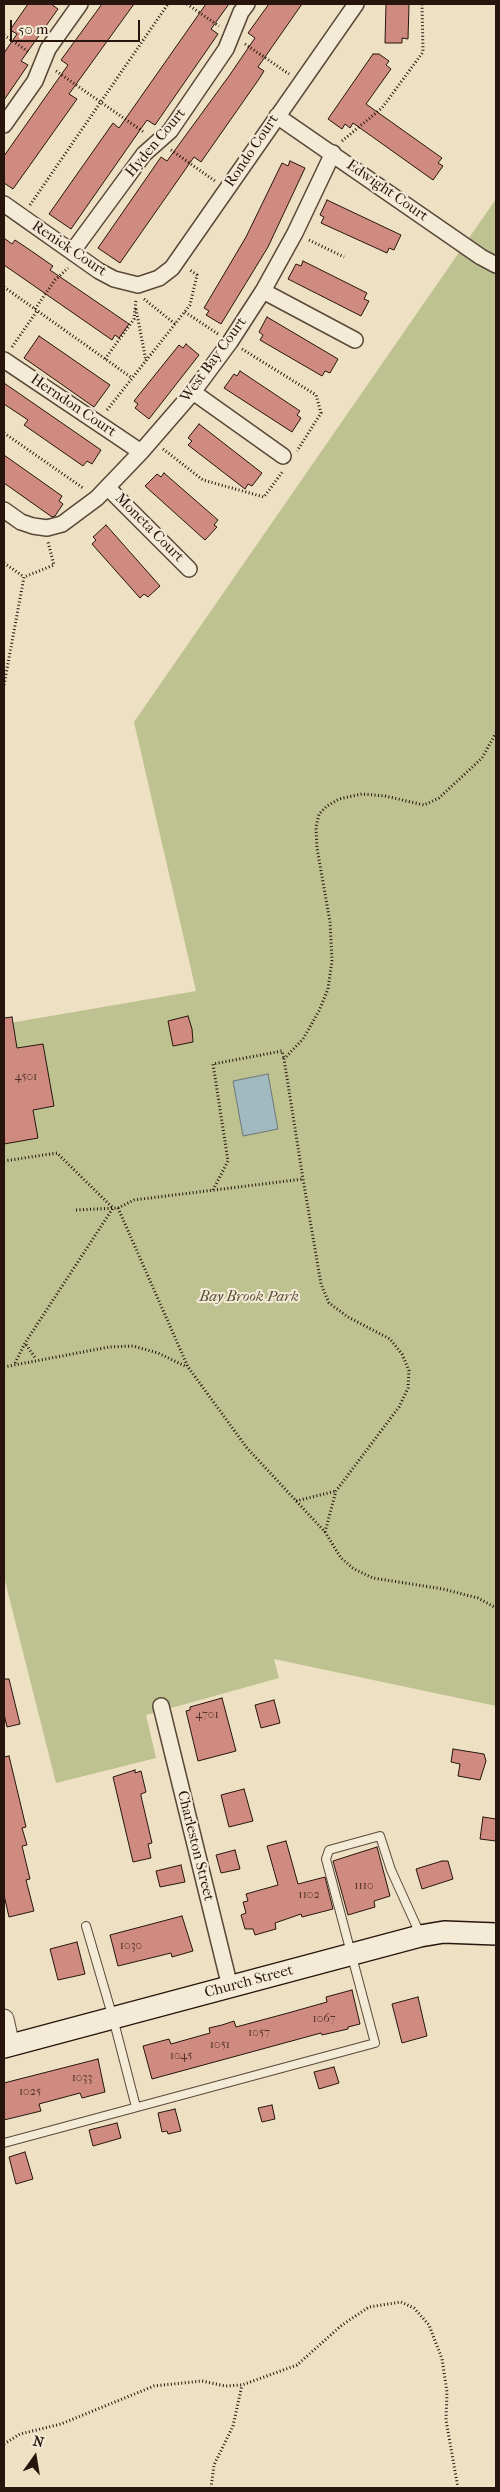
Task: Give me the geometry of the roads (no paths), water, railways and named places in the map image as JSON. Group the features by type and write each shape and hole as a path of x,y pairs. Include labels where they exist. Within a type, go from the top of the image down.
{"main road":[{"name":"Church Street","path":"7,2047 420,1936 444,1932 496,1934"}],"street":[{"path":"4,125 35,82 42,61 80,4"},
{"name":"Hyden Court","path":"76,255 144,154 170,131 226,49 246,4"},
{"name":"Rondo Court","path":"138,284 159,278 172,268 356,4"},
{"name":"Edwight Court","path":"277,116 496,266"},
{"name":"West Bay Court","path":"4,510 21,522 47,528 62,524 75,516 108,488 193,392 230,342 263,291 295,233 333,153"},
{"name":"Renick Court","path":"4,204 99,271 114,279 138,284"},
{"path":"263,291 355,340"},
{"name":"Herndon Court","path":"7,355 97,423 141,452"},
{"path":"193,392 283,456"},
{"name":"Moneta Court","path":"108,488 190,569"},
{"name":"Charleston Street","path":"161,1706 230,1986"},
{"path":"4,2019 7,2047"}],"lane":[{"path":"4,2142 375,2043 326,1859 329,1850 380,1836 391,1870 420,1936"},
{"path":"86,1926 113,2018 136,2108"}],"water":[{"path":"268,1074 278,1129 243,1136 233,1081"}],"park label":[{"name":"Bay Brook Park","path":"249,1297"}]}
